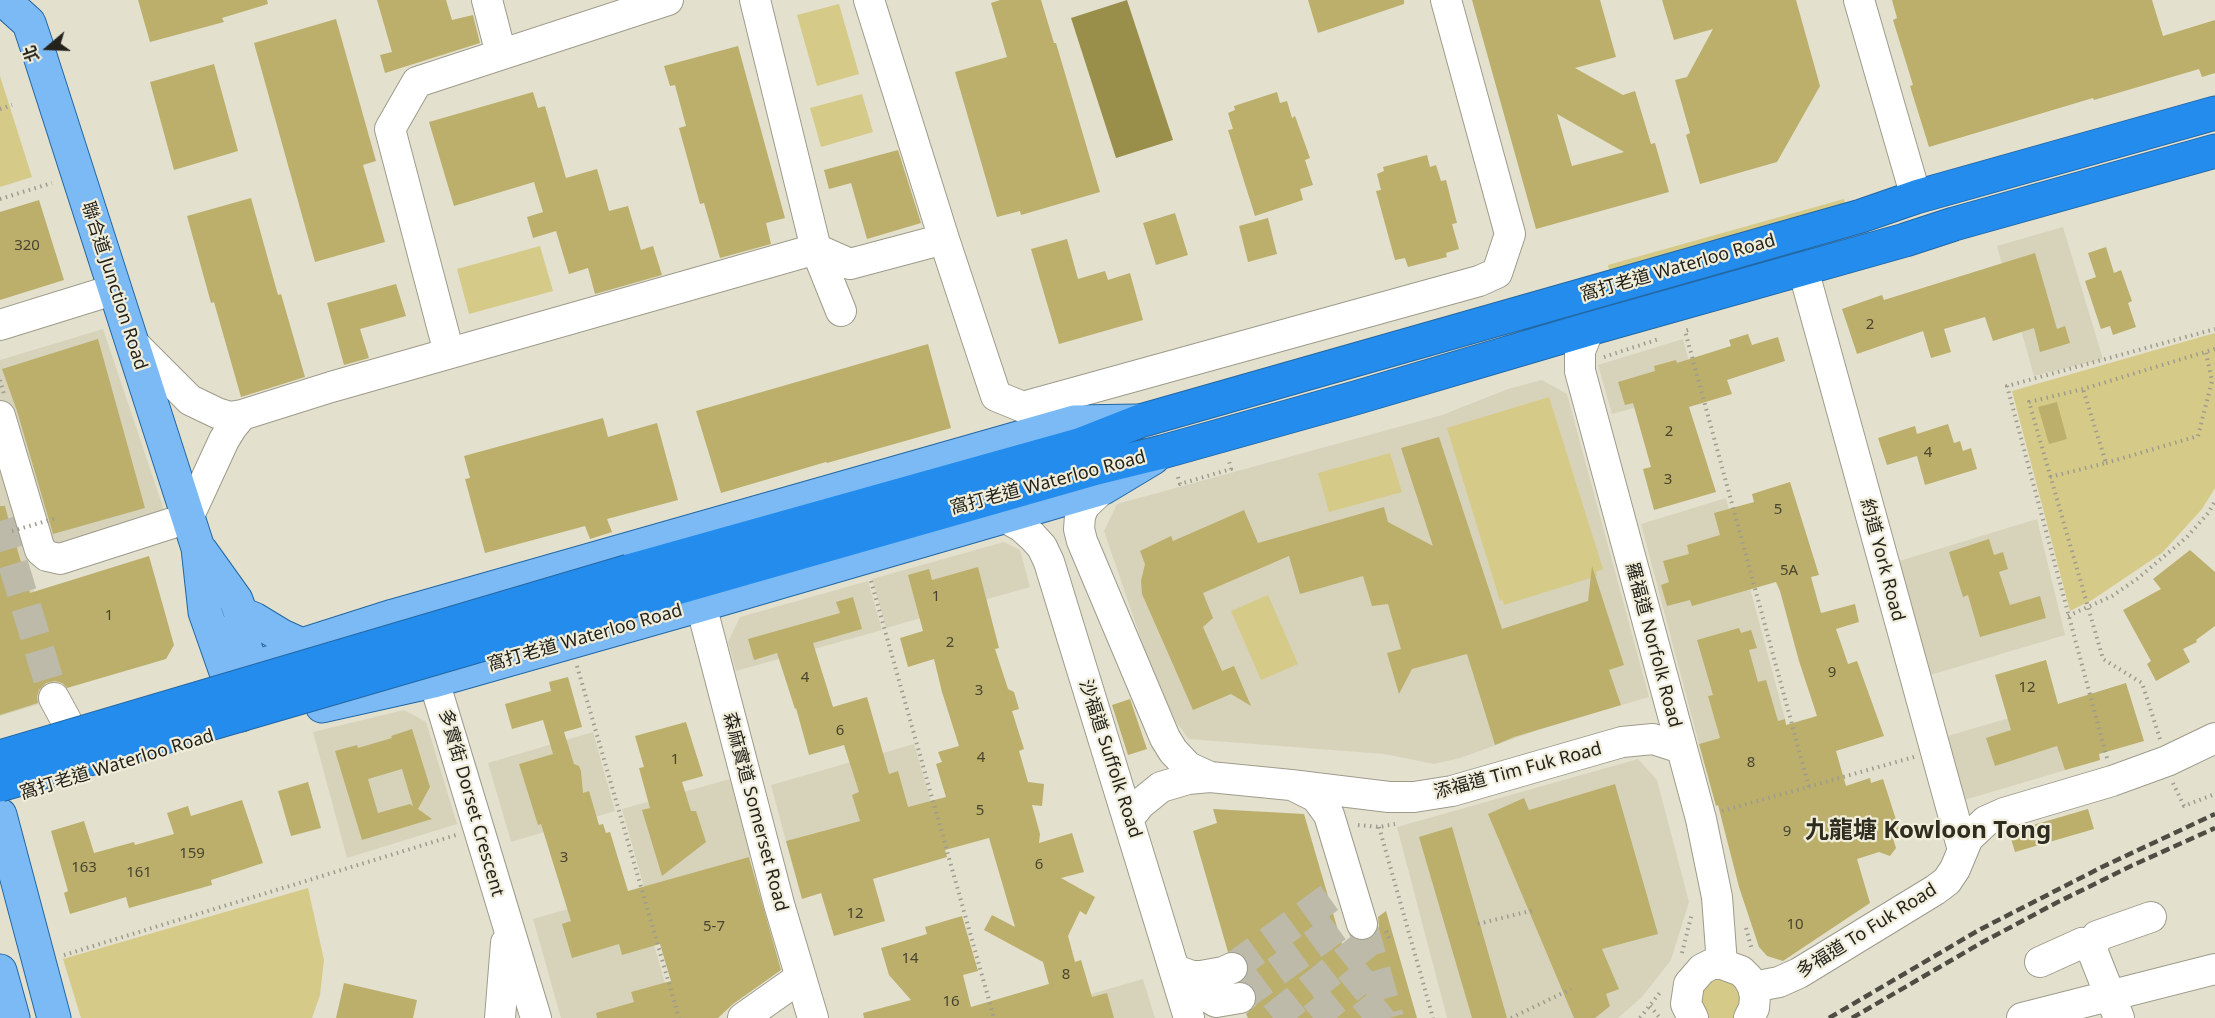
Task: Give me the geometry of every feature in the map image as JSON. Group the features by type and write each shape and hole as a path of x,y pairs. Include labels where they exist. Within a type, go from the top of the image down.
{"highway":[{"name":"窩打老道 Waterloo Road","path":"0,785 1079,445 1140,421 2215,113"},
{"name":"窩打老道 Waterloo Road","path":"0,758 632,586 1097,468 1170,465 1589,329 2215,151"},
{"path":"1916,197 1932,214 1954,224"}],"main road":[{"name":"聯合道 Junction Road","path":"7,0 9,5 32,12 132,342 198,548 205,612 240,671 256,722"},
{"name":"窩打老道 Waterloo Road","path":"0,742 60,710 240,671 287,657 302,645 393,616 1074,423 1140,421"},
{"name":"窩打老道 Waterloo Road","path":"0,801 256,722 422,683 701,605 1103,488 1170,465"},
{"name":"聯合道 Junction Road","path":"198,548 236,600 241,614 240,671"},
{"path":"241,614 302,645"},
{"path":"393,616 379,648 382,662 422,683"},
{"path":"0,815 54,1018"},
{"path":"0,971 13,1018"}],"street":[{"path":"487,0 501,54"},
{"path":"449,353 390,129 417,82 668,0"},
{"path":"755,0 816,249 841,311"},
{"path":"869,0 996,396 1023,407 1468,284 1497,273 1510,234 1446,0"},
{"path":"1859,0 1916,197"},
{"path":"132,342 190,400 230,417 816,249 850,264 944,239"},
{"name":"約道 York Road","path":"1803,269 1963,850"},
{"path":"0,325 116,289"},
{"name":"羅福道 Norfolk Road","path":"1589,329 1580,351 1580,370 1701,819 1705,904 1722,964"},
{"path":"3,409 40,550 47,556 60,559 188,518 225,440 242,415"},
{"name":"添福道 Tim Fuk Road","path":"1103,488 1084,506 1080,516 1079,529 1082,542 1165,738 1173,751 1188,767 1210,777"},
{"name":"沙福道 Suffolk Road","path":"1004,517 1022,527 1042,547 1049,562 1129,818 1183,973 1189,1018"},
{"name":"森麻實道 Somerset Road","path":"701,605 779,904 813,1018"},
{"name":"多實街 Dorset Crescent","path":"422,683 507,925 536,1018"},
{"name":"多福道 To Fuk Road","path":"1753,987 1791,978 1935,890 1947,881 1955,869 1968,838 1986,821 2004,813 2112,781 2167,761 2215,738"},
{"name":"添福道 Tim Fuk Road","path":"1129,818 1140,804 1161,787 1182,780 1210,777 1291,784 1389,797 1414,797 1452,791 1622,742 1653,739 1681,748"},
{"path":"1291,784 1316,797 1329,815 1345,865 1348,914"},
{"path":"1705,904 1747,963 1771,977 1791,978"},
{"path":"2092,950 2097,936 2151,917"},
{"name":"多實街 Dorset Crescent","path":"500,1018 507,925"},
{"path":"2040,962 2082,943 2092,950 2114,1007"},
{"path":"1673,1005 1695,975 1712,964 1722,964 1741,971 1753,987 1754,1008 1749,1018"},
{"path":"1183,973 1223,972 1232,968"},
{"path":"2022,1018 2114,1007 2215,969"},
{"path":"1183,973 1206,996 1216,1002 1240,998"},
{"path":"743,1018 801,977"}],"path":[{"path":"0,109 12,105"},
{"path":"0,199 52,183"},
{"path":"1674,334 1696,327"},
{"path":"2109,765 2007,386 2215,329"},
{"path":"1685,331 1809,787"},
{"path":"1597,362 1664,337"},
{"path":"2162,746 2142,684 2103,659 2029,402 2083,389 2215,350"},
{"path":"2050,477 2106,464 2198,436 2212,381 2206,353"},
{"path":"0,380 3,409"},
{"path":"2083,389 2106,464"},
{"path":"1170,465 1180,484 1231,469 1229,460"},
{"path":"2068,616 2088,609 2121,590 2165,557 2209,512 2215,501"},
{"path":"12,531 57,518"},
{"path":"44,520 47,531"},
{"path":"869,574 994,1018"},
{"path":"575,660 679,1018"},
{"path":"1716,812 1915,757"},
{"path":"2169,776 2184,806 2215,794"},
{"path":"1349,822 1356,825 1379,827 1433,1018"},
{"path":"61,956 466,832"},
{"path":"1681,957 1705,904"},
{"path":"1478,924 1534,910"},
{"path":"1744,920 1752,951"},
{"path":"1511,1018 1570,989"},
{"path":"1640,1018 1673,1005"},
{"path":"1660,1018 1673,1005"}],"shaded area":[{"path":"1127,0 1173,140 1116,158 1071,18"},
{"path":"839,4 859,74 817,86 797,15"},
{"path":"0,76 32,177 0,187"},
{"path":"862,94 873,132 821,147 810,108"},
{"path":"1844,199 1845,203 1609,270 1608,265"},
{"path":"2063,227 2103,359 2034,376 1997,246"},
{"path":"540,246 553,291 469,314 457,269"},
{"path":"103,329 166,516 25,561 66,696 0,716 0,360"},
{"path":"2215,333 2215,488 2202,509 2162,553 2092,600 2070,611 2012,391"},
{"path":"1683,339 1697,391 1612,414 1598,365"},
{"path":"1542,380 1567,394 1649,697 1538,730 1460,758 1434,764 1384,754 1189,739 1176,722 1153,674 1104,531 1117,504 1442,415 1508,389"},
{"path":"1549,397 1603,569 1596,572 1597,576 1504,605 1503,600 1500,601 1447,428"},
{"path":"1390,453 1402,492 1329,512 1318,473"},
{"path":"1726,498 1785,719 1699,744 1641,524"},
{"path":"2037,519 2065,635 1927,676 1896,562"},
{"path":"1004,542 1020,550 1030,587 886,628 872,579"},
{"path":"868,581 882,630 736,671 728,642 740,617"},
{"path":"1268,595 1298,664 1261,680 1231,611"},
{"path":"2081,697 2100,760 1964,800 1944,737"},
{"path":"404,710 426,722 457,824 347,858 313,732"},
{"path":"593,732 615,811 511,842 488,763"},
{"path":"914,744 931,801 786,841 771,785"},
{"path":"1638,759 1657,780 1689,902 1671,960 1642,997 1618,1018 1447,1018 1397,827"},
{"path":"730,779 752,856 644,887 622,809"},
{"path":"308,888 324,960 320,995 312,1018 81,1018 63,959"},
{"path":"638,889 675,1018 561,1018 533,919"},
{"path":"1716,973 1745,988 1739,1018 1704,1018 1696,990"},
{"path":"1143,979 1155,1018 1008,1018"}],"building":[{"path":"138,0 267,0 268,4 222,18 224,22 150,42"},
{"path":"377,0 446,0 452,20 473,15 480,43 385,73 380,55 392,52"},
{"path":"1000,0 1041,0 1100,192 1021,215 1020,211 997,217 955,72 1007,57 991,3"},
{"path":"1308,0 1404,0 1404,4 1318,33"},
{"path":"1472,0 1600,0 1616,57 1575,68 1623,95 1635,91 1651,144 1655,143 1669,192 1536,229","holes":["1557,114 1624,152 1572,166"]},
{"path":"1662,0 1796,0 1820,86 1777,162 1700,184 1686,135 1690,133 1675,80 1687,77 1713,29 1674,40"},
{"path":"1892,0 2152,0 2163,36 2215,20 2215,73 2202,77 2199,69 1929,147 1893,20 1897,18"},
{"path":"336,19 376,161 363,165 385,242 315,262 254,43"},
{"path":"738,46 785,218 766,223 771,244 720,258 704,203 700,204 679,128 686,126 675,85 670,86 664,66"},
{"path":"214,64 238,151 174,170 150,82"},
{"path":"533,92 538,108 545,106 566,178 597,169 609,211 628,206 641,250 653,246 662,275 595,294 588,268 569,274 556,231 533,238 527,217 543,212 534,182 454,206 429,122"},
{"path":"1277,92 1280,103 1287,101 1292,118 1295,116 1310,158 1305,160 1313,185 1300,189 1303,200 1255,216 1228,130 1233,129 1228,113 1235,110 1234,106"},
{"path":"898,150 921,223 867,239 851,183 829,189 824,170"},
{"path":"1427,155 1430,167 1436,165 1441,181 1446,180 1457,223 1452,224 1459,249 1446,253 1447,257 1408,267 1405,258 1395,260 1376,191 1381,190 1377,174 1384,171 1383,167"},
{"path":"251,198 278,295 281,294 305,377 241,397 214,302 211,303 187,216"},
{"path":"39,200 64,280 0,300 0,212"},
{"path":"1175,213 1188,255 1156,265 1143,223"},
{"path":"1268,218 1277,254 1248,262 1239,226"},
{"path":"1067,239 1078,279 1105,271 1108,280 1130,273 1143,320 1059,344 1031,249"},
{"path":"2106,247 2114,273 2121,270 2132,301 2128,303 2136,327 2113,335 2110,326 2101,329 2085,281 2096,277 2088,253"},
{"path":"2035,253 2057,329 2065,326 2070,343 2040,352 2034,328 1993,341 1985,317 1944,329 1951,352 1931,358 1923,331 1857,354 1842,309 1882,295 1884,300"},
{"path":"396,284 406,316 360,329 369,358 344,365 327,303"},
{"path":"1748,334 1752,345 1778,337 1785,361 1727,380 1732,394 1689,407 1716,492 1654,510 1643,469 1651,467 1633,403 1625,405 1618,382 1655,371 1654,366 1676,360 1677,363 1731,346 1729,340"},
{"path":"98,339 145,508 53,534 17,411 2,369"},
{"path":"928,344 951,428 721,493 696,411"},
{"path":"2057,402 2067,439 2049,444 2038,407"},
{"path":"603,418 608,437 657,423 678,500 607,519 612,532 590,539 585,526 485,553 465,479 470,478 464,456"},
{"path":"1948,424 1954,443 1960,441 1963,451 1971,448 1977,469 1925,485 1917,456 1887,465 1878,438 1915,426 1917,434"},
{"path":"1439,437 1502,629 1588,601 1592,566 1624,665 1609,670 1621,705 1514,737 1495,745 1467,654 1412,669 1399,694 1387,653 1401,649 1388,604 1372,606 1363,576 1300,594 1289,556 1203,593 1213,618 1203,627 1222,671 1234,666 1251,706 1231,694 1193,710 1142,594 1141,581 1145,564 1140,551 1171,536 1173,541 1244,510 1258,543 1384,507 1388,522 1433,546 1401,448"},
{"path":"1790,482 1819,575 1811,577 1821,613 1855,604 1859,622 1836,629 1848,664 1857,661 1884,736 1836,751 1846,786 1870,778 1871,783 1883,779 1899,829 1891,832 1896,848 1890,856 1879,852 1857,859 1870,903 1783,961 1767,956 1759,947 1739,887 1718,805 1716,806 1699,744 1720,738 1708,696 1713,695 1697,640 1739,628 1741,633 1751,630 1757,648 1749,650 1758,682 1766,680 1778,721 1785,719 1786,725 1817,716 1780,591 1776,582 1692,606 1690,600 1667,606 1661,585 1669,582 1663,561 1689,554 1687,545 1720,535 1714,513 1754,502 1752,494"},
{"path":"0,506 5,506 10,525 14,523 20,544 16,545 30,593 149,556 174,645 166,659 67,688 55,681 46,683 39,690 38,703 0,715"},
{"path":"1989,539 1994,555 2003,552 2008,569 1999,572 2010,605 2040,596 2046,618 1980,637 1968,595 1963,597 1949,552"},
{"path":"2190,550 2215,572 2215,626 2196,640 2197,642 2183,649 2190,662 2156,681 2147,664 2151,661 2123,610 2161,589 2153,579"},
{"path":"978,567 999,648 995,649 1008,689 1014,692 1019,709 1012,711 1024,749 1019,751 1028,782 1044,784 1042,806 1032,805 1040,834 1039,843 1072,833 1084,872 1061,878 1095,897 1086,915 1080,911 1068,936 1075,962 1081,960 1092,997 1107,993 1114,1018 864,1018 863,1013 911,1000 889,975 881,948 927,934 925,927 962,916 978,971 963,975 971,1007 1049,984 1043,962 984,930 992,915 1015,927 989,838 945,850 947,857 873,879 885,921 834,936 821,893 802,899 786,841 860,821 852,795 859,792 844,745 809,755 777,653 754,660 748,639 840,613 836,602 853,597 862,629 813,643 833,707 867,697 889,774 898,771 908,807 946,797 936,764 942,762 938,752 959,746 934,659 908,667 900,638 923,631 908,575 929,569 932,580"},
{"path":"2046,660 2058,704 2126,683 2144,741 2099,754 2100,760 2065,770 2057,746 1995,766 1986,738 2011,730 1995,675"},
{"path":"568,677 582,727 564,732 574,764 579,766 581,771 583,793 589,791 599,825 603,824 606,833 610,832 628,891 749,857 781,970 733,1004 718,1018 597,1018 596,1013 634,1002 631,992 671,981 660,944 622,955 619,944 572,958 562,924 571,921 541,824 538,825 519,764 553,754 543,720 512,729 505,704 551,691 549,682"},
{"path":"1130,699 1147,749 1128,755 1112,705"},
{"path":"686,722 703,776 682,782 691,811 696,811 706,842 662,876 642,810 650,808 639,768 644,767 635,736"},
{"path":"412,729 430,787 418,809 432,819 362,840 335,751 357,745 358,748 392,738 391,736","holes":["402,769 413,806 410,804 378,813 368,779"]},
{"path":"308,782 321,828 291,836 278,791"},
{"path":"1615,784 1658,934 1602,949 1619,989 1606,994 1610,1006 1595,1018 1574,1018 1488,814 1524,798 1529,810"},
{"path":"242,800 263,863 211,880 212,885 129,908 126,897 70,914 64,893 68,891 51,831 84,821 94,853 174,834 167,813 188,806 191,816"},
{"path":"1213,809 1304,814 1342,944 1351,937 1359,941 1368,940 1374,936 1379,927 1378,917 1386,911 1417,1018 1248,1018 1246,1014 1256,1005 1257,996 1253,987 1242,981 1249,970 1248,962 1242,954 1234,951 1228,952 1193,831 1217,823"},
{"path":"2088,809 2094,829 2015,852 2009,832"},
{"path":"1452,827 1507,1018 1472,1018 1419,837"},
{"path":"344,983 417,1000 413,1018 336,1018"}],"tunnel":[{"path":"0,521 54,698"},
{"path":"1232,968 1332,896"},
{"path":"1240,998 1341,924"},
{"path":"1363,927 1389,1018"},
{"path":"1273,1018 1367,943"},
{"path":"1313,1018 1374,968"},
{"path":"1362,1018 1384,1000"}],"railway":[{"path":"1829,1018 1979,930 2102,867 2215,814"},
{"path":"1852,1018 1981,943 2056,903 2215,828"}],"district":[{"name":"九龍塘 Kowloon Tong","path":"1928,831"}]}
